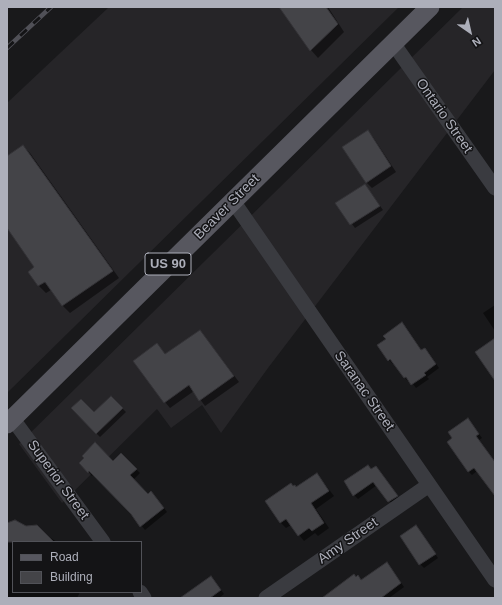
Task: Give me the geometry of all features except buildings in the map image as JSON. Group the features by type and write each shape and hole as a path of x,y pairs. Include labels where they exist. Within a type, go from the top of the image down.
{"main road":[{"name":"Beaver Street","path":"10,421 430,7"}],"street":[{"name":"Ontario Street","path":"393,43 495,188"},
{"name":"Saranac Street","path":"232,201 495,580"},
{"name":"Superior Street","path":"10,421 102,541"},
{"name":"Amy Street","path":"266,598 429,485"}],"shaded area":[{"path":"109,7 399,7 7,393 7,103"},
{"path":"463,7 495,7 495,70 268,368 221,433 202,405 171,428 157,409 62,503 19,444"}],"railway":[{"path":"7,48 51,7"}]}
